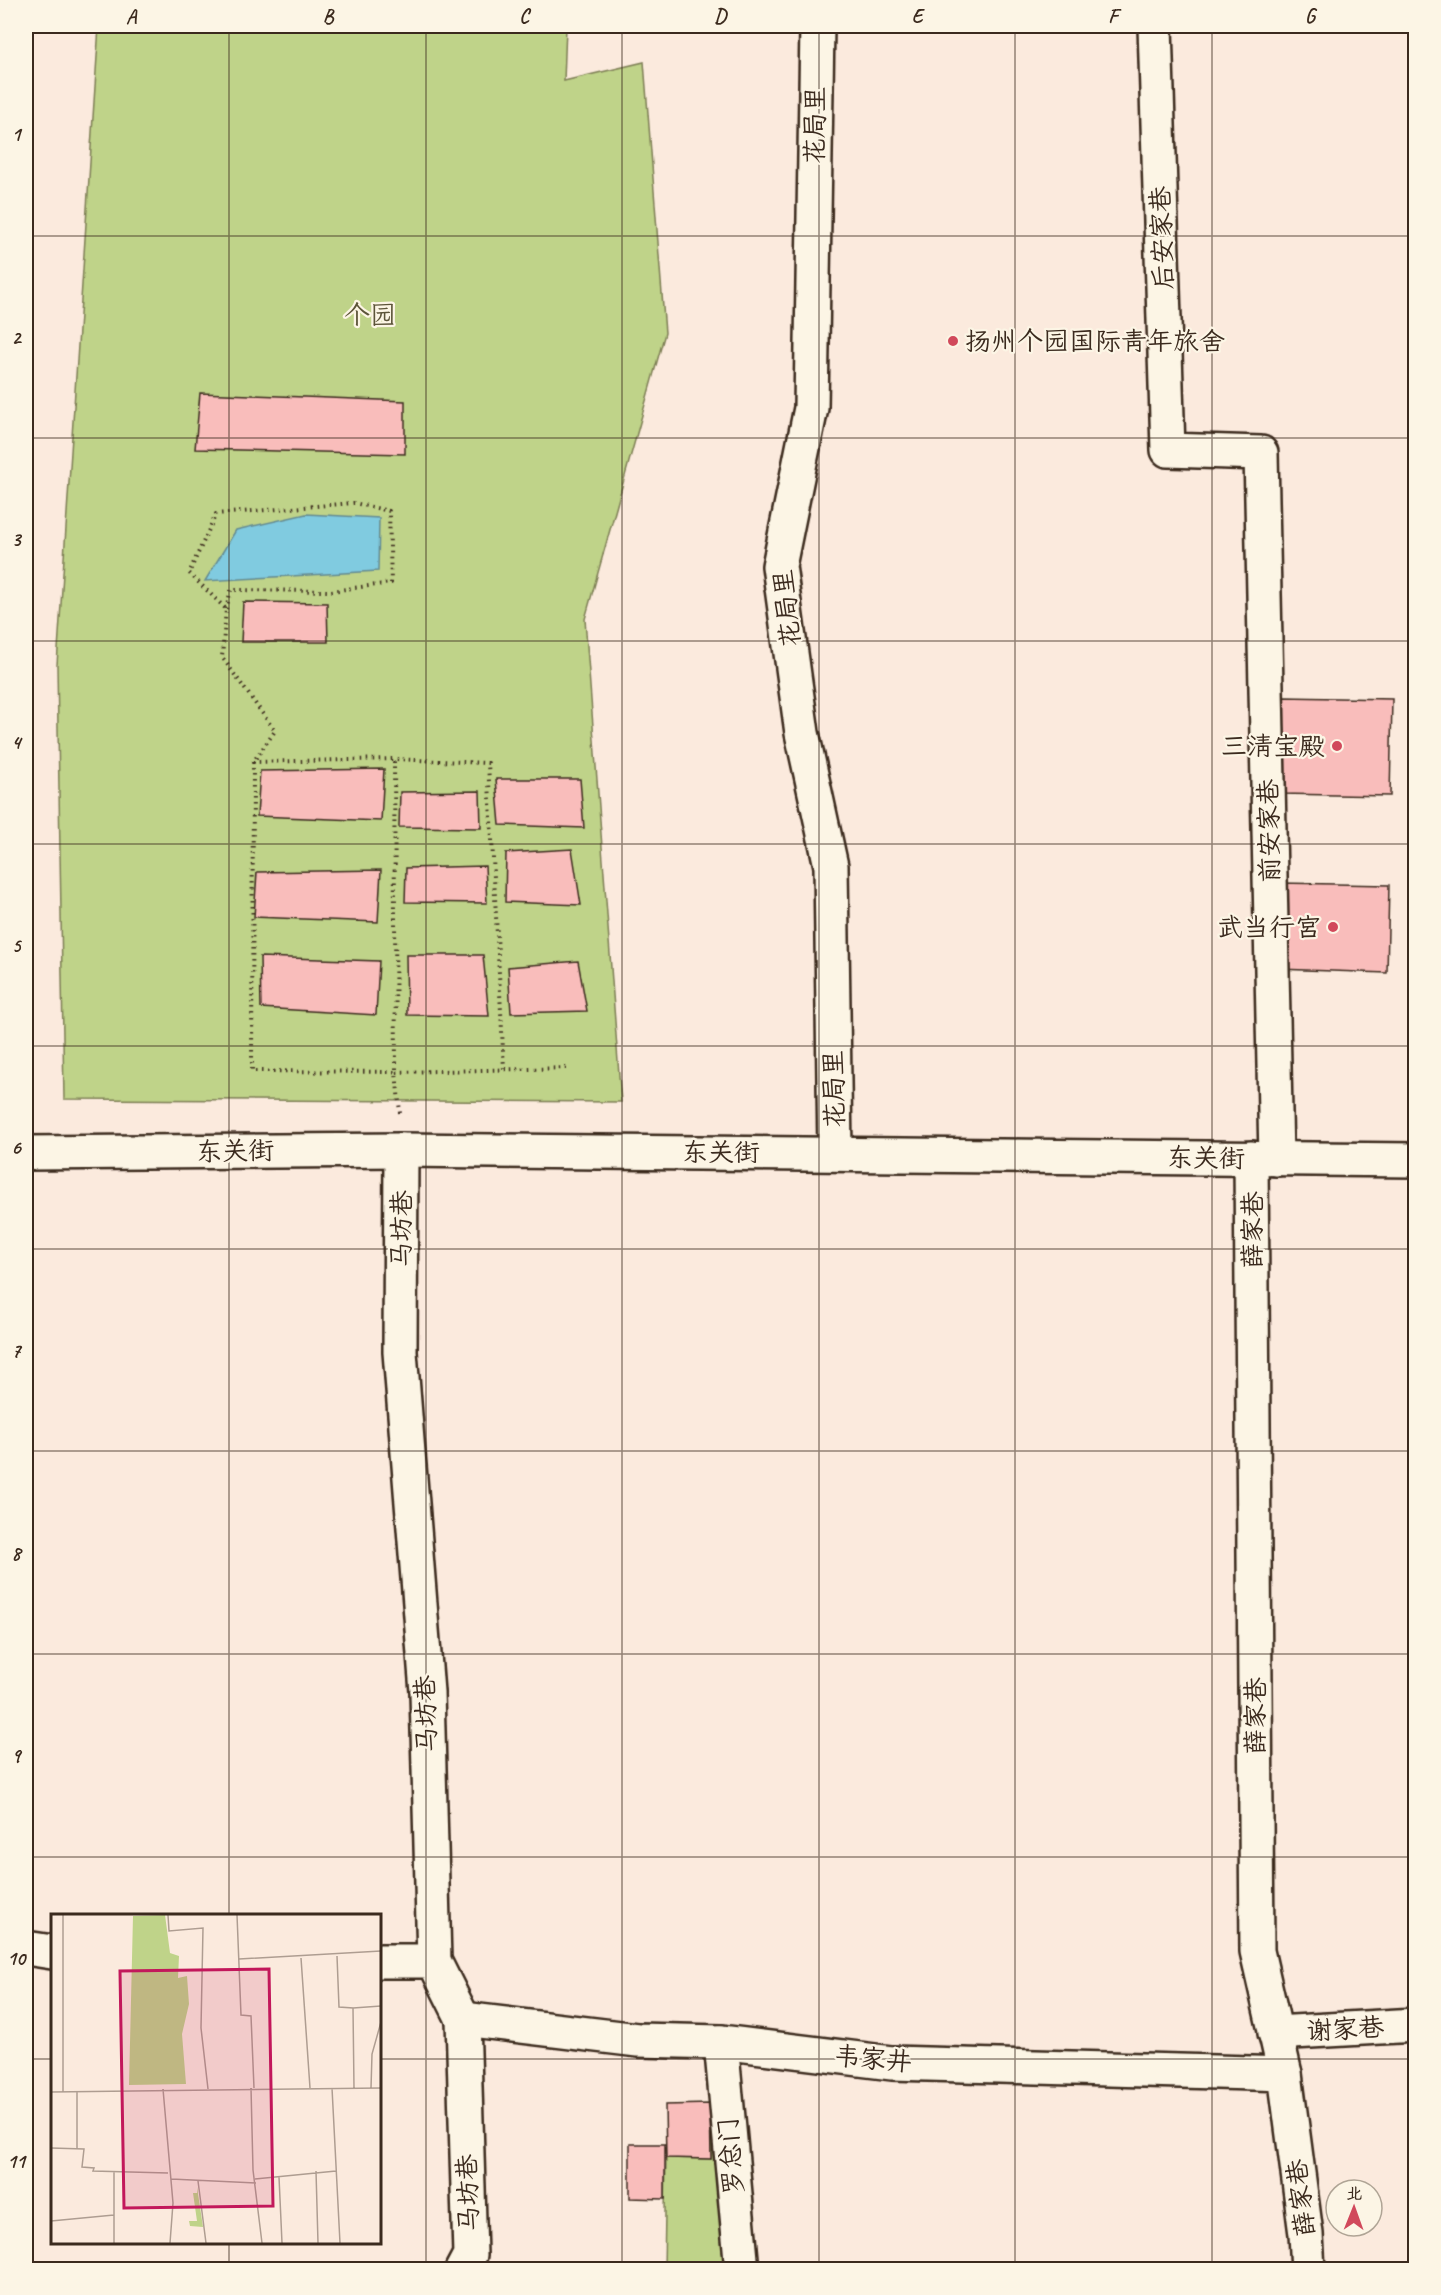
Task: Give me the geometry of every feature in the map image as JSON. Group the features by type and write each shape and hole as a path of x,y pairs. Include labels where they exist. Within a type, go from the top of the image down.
{"street":[{"name":"花局里","path":"817,26 811,408 779,566 802,733 831,866 835,1153"},
{"name":"后安家巷","path":"1155,26 1168,450"},
{"name":"前安家巷","path":"1168,450 1261,453 1264,1158"},
{"name":"东关街","path":"26,1153 401,1150 1416,1160"},
{"name":"马坊巷","path":"401,1150 400,1352 427,1692 434,1961 463,2019 470,2255 462,2270"},
{"name":"薛家巷","path":"1264,1158 1257,1951 1285,2074 1306,2234 1308,2270"},
{"path":"26,1948 51,1952"},
{"path":"381,1961 434,1961"},
{"name":"韦家井","path":"463,2019 638,2040 721,2042 892,2062 1285,2074"},
{"name":"谢家巷","path":"1275,2033 1416,2025"},
{"name":"罗总门","path":"721,2042 742,2270"}],"path":[{"path":"226,609 189,573 216,513 354,503 389,511 391,583 331,591 231,590 226,609 222,657 275,731 253,762 252,1071 396,1072 570,1068"},
{"path":"253,762 394,759 489,763 504,1069"},
{"path":"394,759 396,1072 399,1101"}],"green space":[{"name":"个园","path":"99,26 566,26 564,81 644,62 665,333 585,619 621,1102 64,1099 57,665"},
{"path":"710,2104 716,2104 731,2269 664,2270 666,2158 711,2159"}],"water":[{"path":"306,514 379,518 378,571 205,581 236,530"}],"building":[{"path":"200,393 405,401 405,454 195,449"},
{"path":"243,602 327,603 328,642 241,642"},
{"name":"三清宝殿","path":"1283,697 1392,699 1390,796 1281,794"},
{"path":"384,769 381,821 257,816 260,771"},
{"path":"496,779 580,779 584,828 500,825"},
{"path":"480,791 481,828 399,827 400,792"},
{"path":"572,849 581,905 505,902 506,853"},
{"path":"485,866 487,903 405,902 406,868"},
{"path":"381,870 378,922 254,917 257,872"},
{"path":"1280,883 1389,885 1387,973 1278,969"},
{"path":"406,955 483,955 489,1016 407,1015"},
{"path":"260,957 379,961 376,1015 261,1008"},
{"path":"578,961 587,1011 511,1013 508,967"},
{"path":"710,2104 711,2159 666,2158 665,2105"},
{"path":"630,2144 665,2144 665,2199 630,2198"}],"place":[{"name":"扬州个园国际青年旅舍","path":"953,341"},
{"name":"三清宝殿","path":"1337,746"},
{"name":"武当行宫","path":"1333,927"}]}
